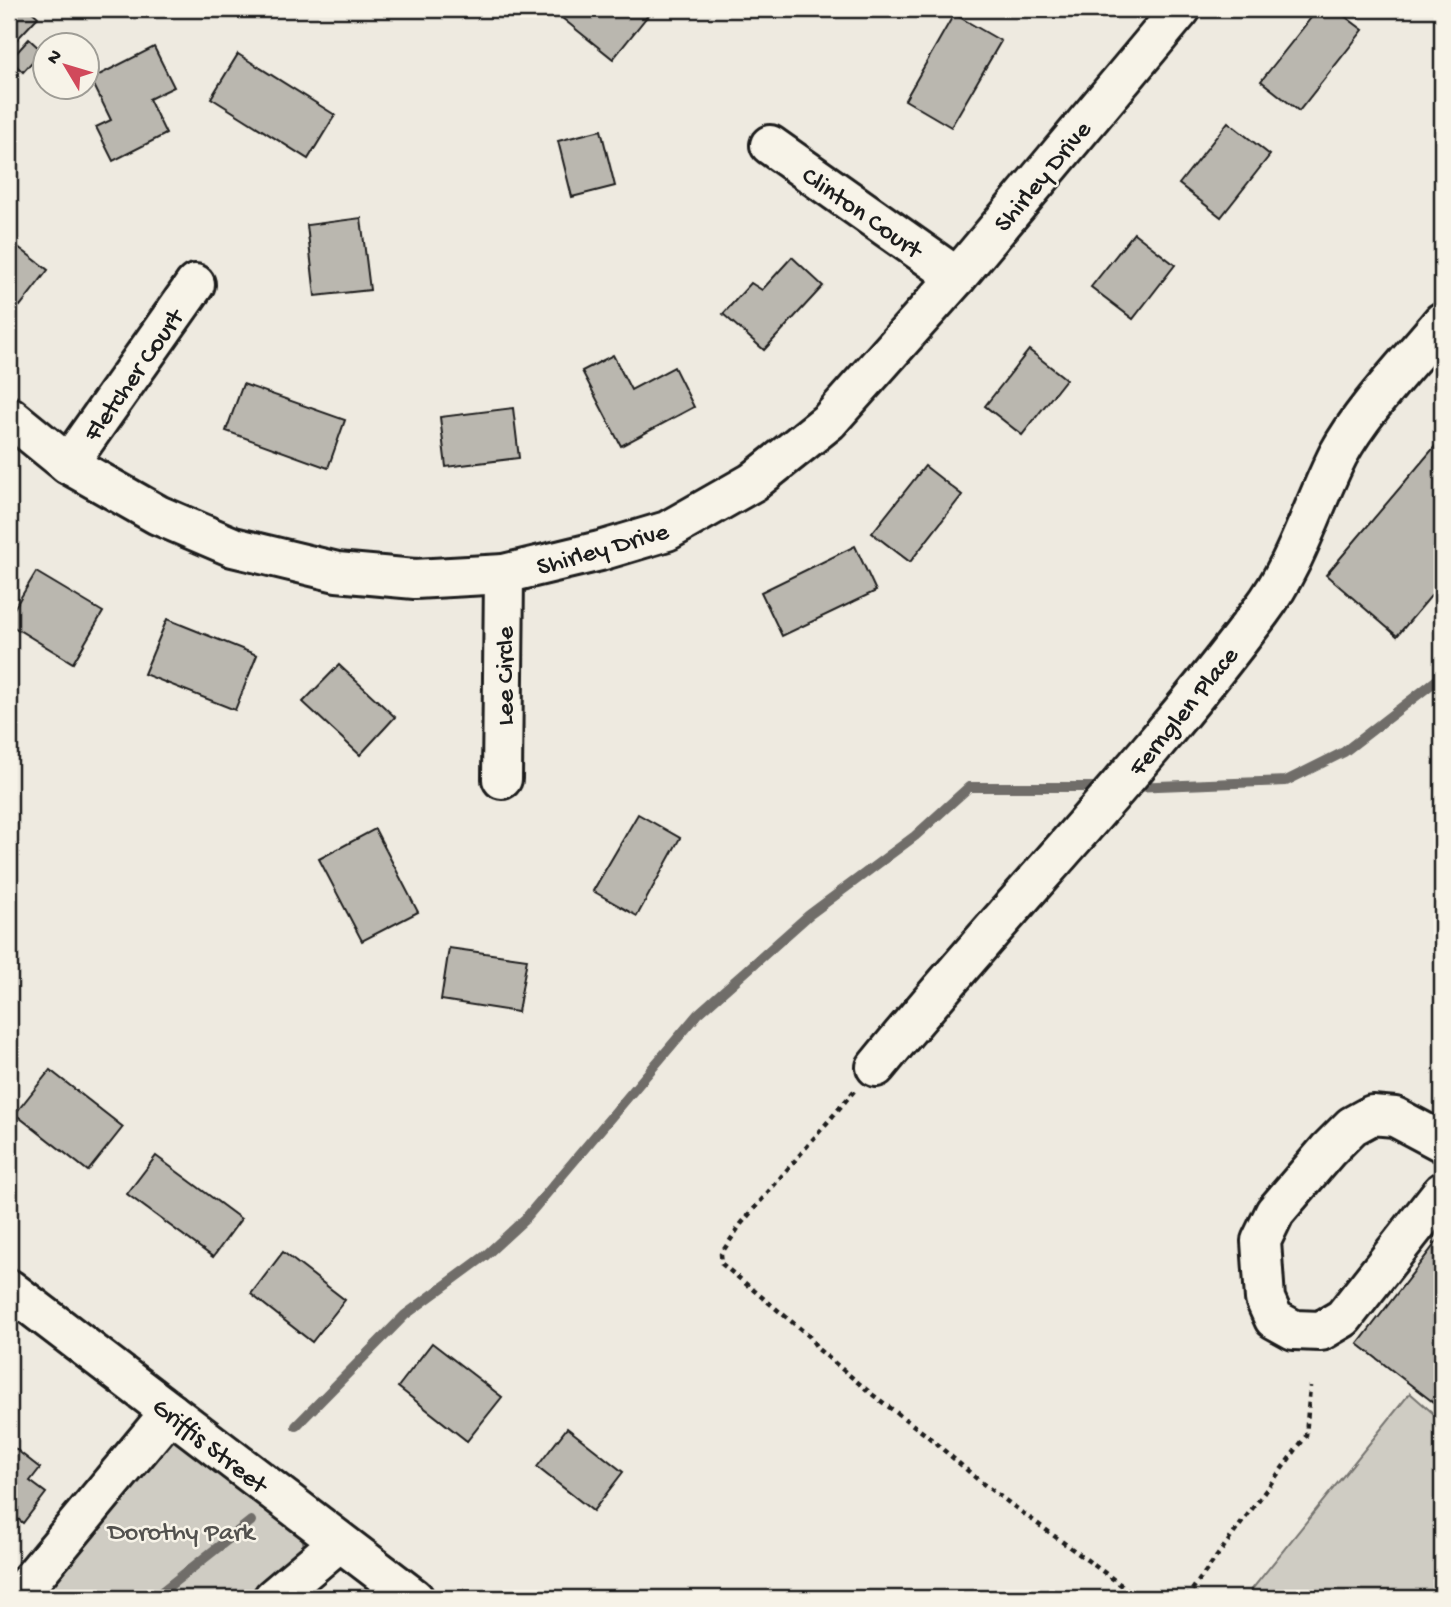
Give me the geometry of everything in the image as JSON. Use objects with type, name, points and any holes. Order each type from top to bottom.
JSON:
[{"type":"street","name":"Shirley Drive","points":[[9,416],[68,464],[158,515],[233,547],[337,572],[415,579],[504,574],[667,531],[753,481],[829,421],[957,277],[1181,9]]},
{"type":"street","name":"Clinton Court","points":[[770,145],[957,277]]},
{"type":"street","name":"Fletcher Court","points":[[68,464],[195,284]]},
{"type":"street","name":"Fernglen Place","points":[[876,1067],[1109,799],[1264,608],[1291,561],[1339,454],[1362,420],[1442,322]]},
{"type":"street","name":"Lee Circle","points":[[502,779],[504,574]]},
{"type":"street","points":[[1442,1142],[1395,1117],[1372,1115],[1352,1126],[1328,1150],[1275,1212],[1261,1241],[1265,1299],[1274,1319],[1294,1330],[1321,1331],[1343,1318],[1442,1192]]},
{"type":"street","name":"Griffis Street","points":[[9,1289],[338,1543],[414,1598]]},
{"type":"street","points":[[16,1598],[170,1412]]},
{"type":"street","points":[[273,1598],[338,1543]]},
{"type":"path","points":[[876,1067],[741,1224],[721,1254],[722,1264],[808,1336],[818,1349],[982,1483],[1139,1598]]},
{"type":"path","points":[[1186,1598],[1307,1436],[1310,1386]]},
{"type":"green space","points":[[1410,1393],[1442,1421],[1442,1598],[1245,1598]]},
{"type":"green space","name":"Dorothy Park","points":[[175,1439],[302,1537],[305,1551],[250,1598],[34,1598],[164,1441]]},
{"type":"building","points":[[9,9],[29,9],[38,17],[9,48]]},
{"type":"building","points":[[562,9],[653,9],[613,59],[557,14]]},
{"type":"building","points":[[1318,9],[1335,9],[1363,30],[1299,111],[1261,81]]},
{"type":"building","points":[[954,14],[1001,41],[951,127],[905,100]]},
{"type":"building","points":[[29,39],[32,42],[32,62],[23,72],[10,60]]},
{"type":"building","points":[[154,47],[174,87],[149,99],[166,134],[113,161],[96,127],[111,120],[102,102],[102,73]]},
{"type":"building","points":[[238,54],[335,115],[308,159],[211,98]]},
{"type":"building","points":[[1228,122],[1270,155],[1221,217],[1179,184]]},
{"type":"building","points":[[601,130],[615,186],[572,197],[558,141]]},
{"type":"building","points":[[361,218],[370,290],[315,296],[307,225]]},
{"type":"building","points":[[1134,233],[1175,265],[1133,319],[1091,287]]},
{"type":"building","points":[[9,240],[48,270],[20,306],[9,298]]},
{"type":"building","points":[[792,257],[823,286],[764,350],[723,314],[751,283],[762,290]]},
{"type":"building","points":[[1029,350],[1066,379],[1022,435],[985,406]]},
{"type":"building","points":[[613,355],[631,390],[674,367],[694,407],[621,446],[582,371]]},
{"type":"building","points":[[243,384],[345,420],[328,468],[226,431]]},
{"type":"building","points":[[513,408],[519,458],[446,467],[440,417]]},
{"type":"building","points":[[1442,438],[1442,583],[1397,636],[1326,575]]},
{"type":"building","points":[[925,466],[962,495],[910,562],[872,533]]},
{"type":"building","points":[[855,546],[876,591],[782,636],[761,592]]},
{"type":"building","points":[[36,572],[103,612],[73,663],[9,624],[9,617]]},
{"type":"building","points":[[167,619],[257,655],[235,710],[144,674]]},
{"type":"building","points":[[339,665],[395,717],[360,755],[303,702]]},
{"type":"building","points":[[638,814],[680,838],[637,916],[593,891]]},
{"type":"building","points":[[375,829],[418,912],[362,941],[319,859]]},
{"type":"building","points":[[449,948],[527,959],[518,1012],[441,1000]]},
{"type":"building","points":[[50,1070],[123,1127],[88,1171],[15,1114]]},
{"type":"building","points":[[156,1156],[241,1219],[213,1257],[127,1194]]},
{"type":"building","points":[[1442,1235],[1442,1409],[1358,1344]]},
{"type":"building","points":[[283,1252],[345,1300],[312,1342],[251,1294]]},
{"type":"building","points":[[432,1343],[502,1397],[467,1441],[398,1387]]},
{"type":"building","points":[[567,1428],[623,1472],[593,1511],[537,1467]]},
{"type":"building","points":[[9,1444],[40,1468],[30,1481],[46,1493],[23,1523],[9,1512]]},
{"type":"waterway","points":[[1132,787],[1286,781],[1344,752],[1442,676]]},
{"type":"waterway","points":[[296,1426],[405,1315],[485,1256],[525,1219],[698,1014],[809,915],[915,836],[969,787],[1103,787]]},
{"type":"waterway","points":[[154,1598],[251,1521]]}]
